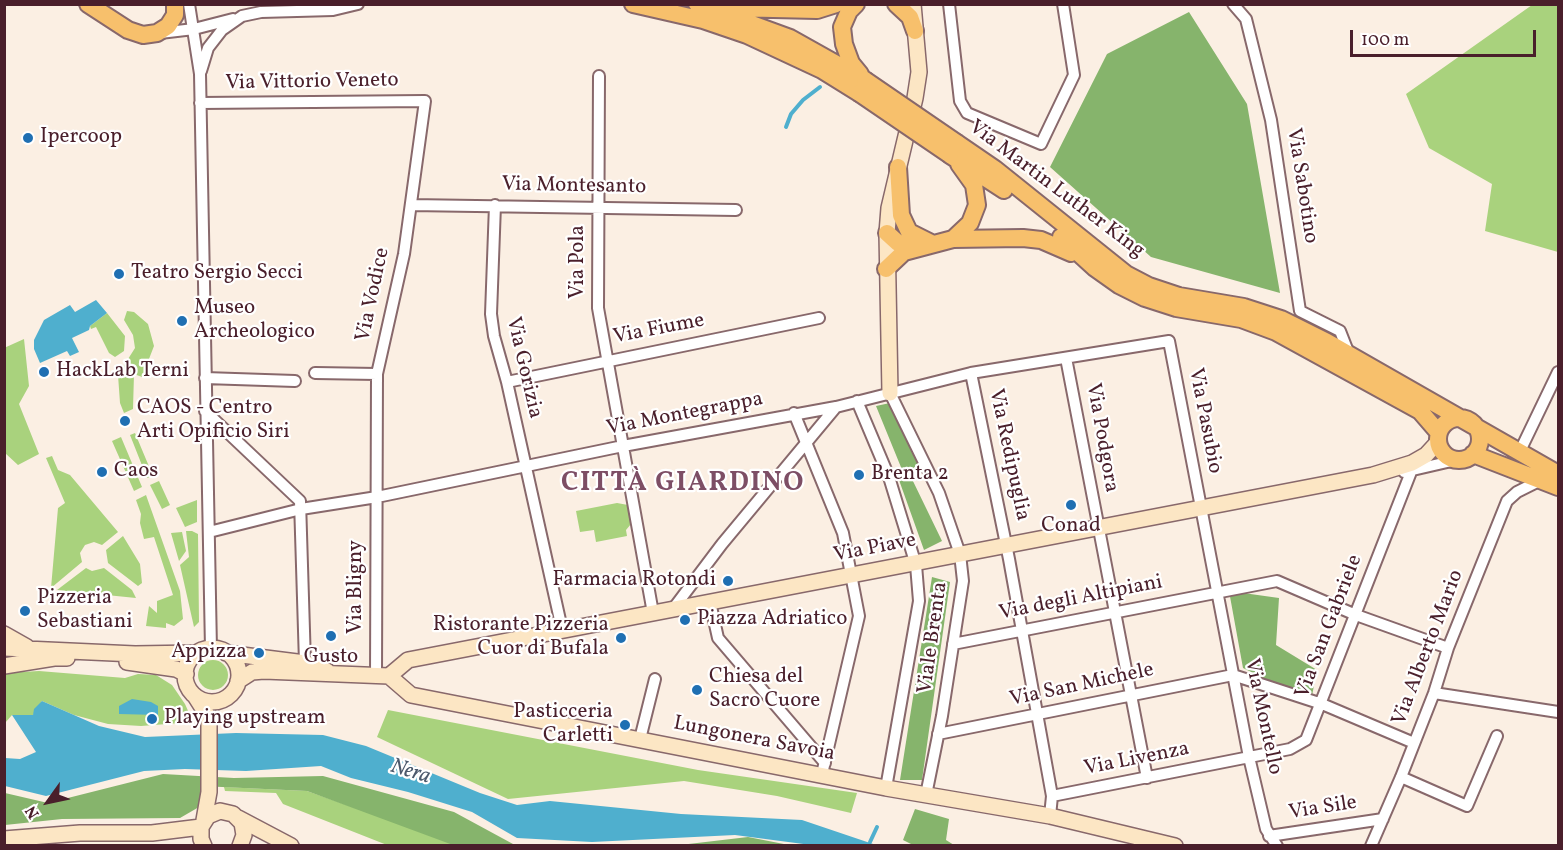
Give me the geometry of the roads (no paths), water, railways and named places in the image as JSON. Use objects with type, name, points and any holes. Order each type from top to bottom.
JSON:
[{"type":"main road","points":[[88,4],[128,30],[143,35],[157,33],[168,26],[175,15],[175,4]]},
{"type":"main road","name":"Via Martin Luther King","points":[[633,4],[703,20],[747,35],[862,86]]},
{"type":"main road","points":[[701,6],[775,11],[817,10],[836,4]]},
{"type":"main road","points":[[856,4],[849,11],[842,27],[844,44],[862,86]]},
{"type":"main road","points":[[896,4],[910,17],[915,31]]},
{"type":"main road","name":"Via Martin Luther King","points":[[701,6],[790,38],[862,86],[953,149],[1021,203],[1095,268],[1119,285],[1145,298],[1176,308],[1240,319],[1276,332],[1420,411],[1439,437]]},
{"type":"main road","points":[[953,149],[974,185],[977,205],[970,223],[953,239]]},
{"type":"main road","name":"Via Martin Luther King","points":[[953,149],[995,169],[1126,274],[1149,286],[1179,296],[1244,307],[1281,319],[1470,421],[1558,474]]},
{"type":"main road","points":[[898,167],[901,215],[909,232],[923,245]]},
{"type":"main road","points":[[886,232],[900,230],[909,232]]},
{"type":"main road","points":[[886,232],[898,243],[923,245]]},
{"type":"main road","points":[[886,269],[895,258],[923,245],[953,239],[1041,240],[1056,245],[1095,268]]},
{"type":"main road","points":[[1456,460],[1444,454],[1439,437],[1452,420],[1470,421],[1480,437],[1473,454],[1558,487]]},
{"type":"main road","name":"Via Piave","points":[[1456,460],[1473,454]]},
{"type":"street","points":[[189,4],[200,74],[204,378],[209,532],[204,651],[187,666],[186,674],[187,682],[209,722],[209,790],[201,839],[204,846]]},
{"type":"street","points":[[157,33],[194,29],[261,12],[333,10],[358,4]]},
{"type":"street","points":[[890,393],[886,232],[889,208],[919,72],[914,4]]},
{"type":"street","points":[[949,4],[960,101],[967,113],[1041,144],[1074,75],[1063,4]]},
{"type":"street","name":"Via Sabotino","points":[[1233,4],[1246,18],[1270,120],[1300,311],[1340,331],[1349,354]]},
{"type":"street","points":[[200,74],[208,48],[222,30],[242,16]]},
{"type":"street","name":"Via Pola","points":[[600,76],[598,308],[653,613]]},
{"type":"street","name":"Via Vittorio Veneto","points":[[200,104],[425,101]]},
{"type":"street","name":"Via Vodice","points":[[376,497],[377,374],[404,254],[425,101]]},
{"type":"street","name":"Via Montesanto","points":[[411,205],[736,210]]},
{"type":"street","name":"Via Gorizia","points":[[495,205],[491,314],[562,629]]},
{"type":"street","name":"Via Fiume","points":[[507,382],[608,359],[819,318]]},
{"type":"street","name":"Via Montegrappa","points":[[209,532],[301,509],[376,497],[623,446],[836,406],[971,373],[1169,341]]},
{"type":"street","name":"Via Pasubio","points":[[1169,341],[1217,594]]},
{"type":"street","name":"Via Podgora","points":[[1066,358],[1147,778]]},
{"type":"street","points":[[1520,451],[1558,372]]},
{"type":"street","points":[[315,373],[377,374]]},
{"type":"street","name":"Via Redipuglia","points":[[971,373],[1023,630],[1052,796]]},
{"type":"street","points":[[204,378],[296,381]]},
{"type":"street","name":"Viale Brenta","points":[[890,393],[939,493],[960,554],[963,581],[954,644],[926,795]]},
{"type":"street","name":"Viale Brenta","points":[[857,401],[889,477],[916,565],[919,601],[886,788]]},
{"type":"street","points":[[673,609],[705,566],[836,406]]},
{"type":"street","points":[[205,411],[300,501],[305,663]]},
{"type":"street","points":[[794,413],[843,533],[859,616],[823,769]]},
{"type":"street","name":"Via Piave","points":[[1373,475],[1412,463],[1426,455],[1439,437]]},
{"type":"street","name":"Via Piave","points":[[383,677],[408,660],[562,629],[916,565],[1006,543],[1373,475],[1411,472],[1456,460]]},
{"type":"street","name":"Via San Gabriele","points":[[1249,757],[1300,745],[1306,740],[1411,472]]},
{"type":"street","name":"Via Alberto Mario","points":[[1371,846],[1401,777],[1434,693],[1448,648],[1507,501],[1516,492],[1541,480]]},
{"type":"street","name":"Via Bligny","points":[[376,497],[383,677]]},
{"type":"street","name":"Via degli Altipiani","points":[[954,644],[1277,581],[1356,615],[1448,648]]},
{"type":"street","name":"Via Montello","points":[[1217,594],[1249,757],[1269,836],[1277,846]]},
{"type":"street","points":[[710,602],[718,638],[823,769]]},
{"type":"street","points":[[4,634],[30,648]]},
{"type":"street","points":[[4,648],[135,654],[204,651],[305,663],[329,673]]},
{"type":"street","points":[[209,722],[224,700],[236,689],[238,681],[237,665],[226,653]]},
{"type":"street","points":[[4,666],[54,658],[134,663],[176,669],[186,674]]},
{"type":"street","points":[[238,681],[252,672],[305,675],[329,673],[383,677]]},
{"type":"street","points":[[1233,675],[1322,704],[1414,743]]},
{"type":"street","name":"Via San Michele","points":[[938,734],[1038,716],[1233,675]]},
{"type":"street","name":"Lungonera Savoia","points":[[383,677],[411,695],[640,740],[823,769],[886,788],[1050,816],[1175,846]]},
{"type":"street","points":[[640,740],[654,679]]},
{"type":"street","points":[[1434,693],[1558,712]]},
{"type":"street","points":[[194,695],[208,702],[224,700]]},
{"type":"street","points":[[1401,777],[1467,806],[1497,736]]},
{"type":"street","name":"Via Livenza","points":[[1052,796],[1249,757]]},
{"type":"street","points":[[209,790],[244,829],[240,846]]},
{"type":"street","points":[[1050,816],[1052,796]]},
{"type":"street","points":[[4,839],[80,833],[152,833],[202,823],[214,812],[232,815],[291,846]]},
{"type":"street","name":"Via Sile","points":[[1269,836],[1383,819]]},
{"type":"water","points":[[96,300],[107,313],[90,326],[89,330],[72,338],[79,352],[70,356],[67,351],[40,363],[34,349],[34,340],[44,320],[70,305],[75,312]]},
{"type":"water","points":[[132,699],[151,702],[158,706],[158,715],[119,714],[119,706]]},
{"type":"water","name":"Nera","points":[[42,701],[99,726],[145,737],[236,733],[323,735],[366,746],[480,793],[517,805],[550,801],[681,814],[802,820],[876,845],[811,845],[735,835],[592,842],[517,838],[472,812],[408,792],[351,778],[321,766],[246,771],[185,769],[144,771],[46,796],[5,786],[5,758],[20,759],[36,752],[12,715],[33,715],[34,709]]},
{"type":"waterway","points":[[786,127],[791,114],[803,100],[820,87]]},
{"type":"waterway","points":[[870,842],[877,827]]},
{"type":"place","name":"Ipercoop","points":[[28,138]]},
{"type":"place","name":"Teatro Sergio Secci","points":[[119,274]]},
{"type":"place","name":"Museo Archeologico","points":[[182,321]]},
{"type":"place","name":"HackLab Terni","points":[[44,372]]},
{"type":"place","name":"CAOS - Centro Arti Opificio Siri","points":[[125,421]]},
{"type":"place","name":"Caos","points":[[102,472]]},
{"type":"place","name":"Brenta 2","points":[[859,475]]},
{"type":"place","name":"Conad","points":[[1071,505]]},
{"type":"place","name":"Farmacia Rotondi","points":[[728,581]]},
{"type":"place","name":"Pizzeria Sebastiani","points":[[25,611]]},
{"type":"place","name":"Piazza Adriatico","points":[[685,620]]},
{"type":"place","name":"Gusto","points":[[331,636]]},
{"type":"place","name":"Ristorante Pizzeria Cuor di Bufala","points":[[621,638]]},
{"type":"place","name":"Appizza","points":[[259,653]]},
{"type":"place","name":"Chiesa del Sacro Cuore","points":[[697,690]]},
{"type":"place","name":"Playing upstream","points":[[152,719]]},
{"type":"place","name":"Pasticceria Carletti","points":[[625,725]]},
{"type":"district","name":"CITTÀ GIARDINO","points":[[683,485]]}]
